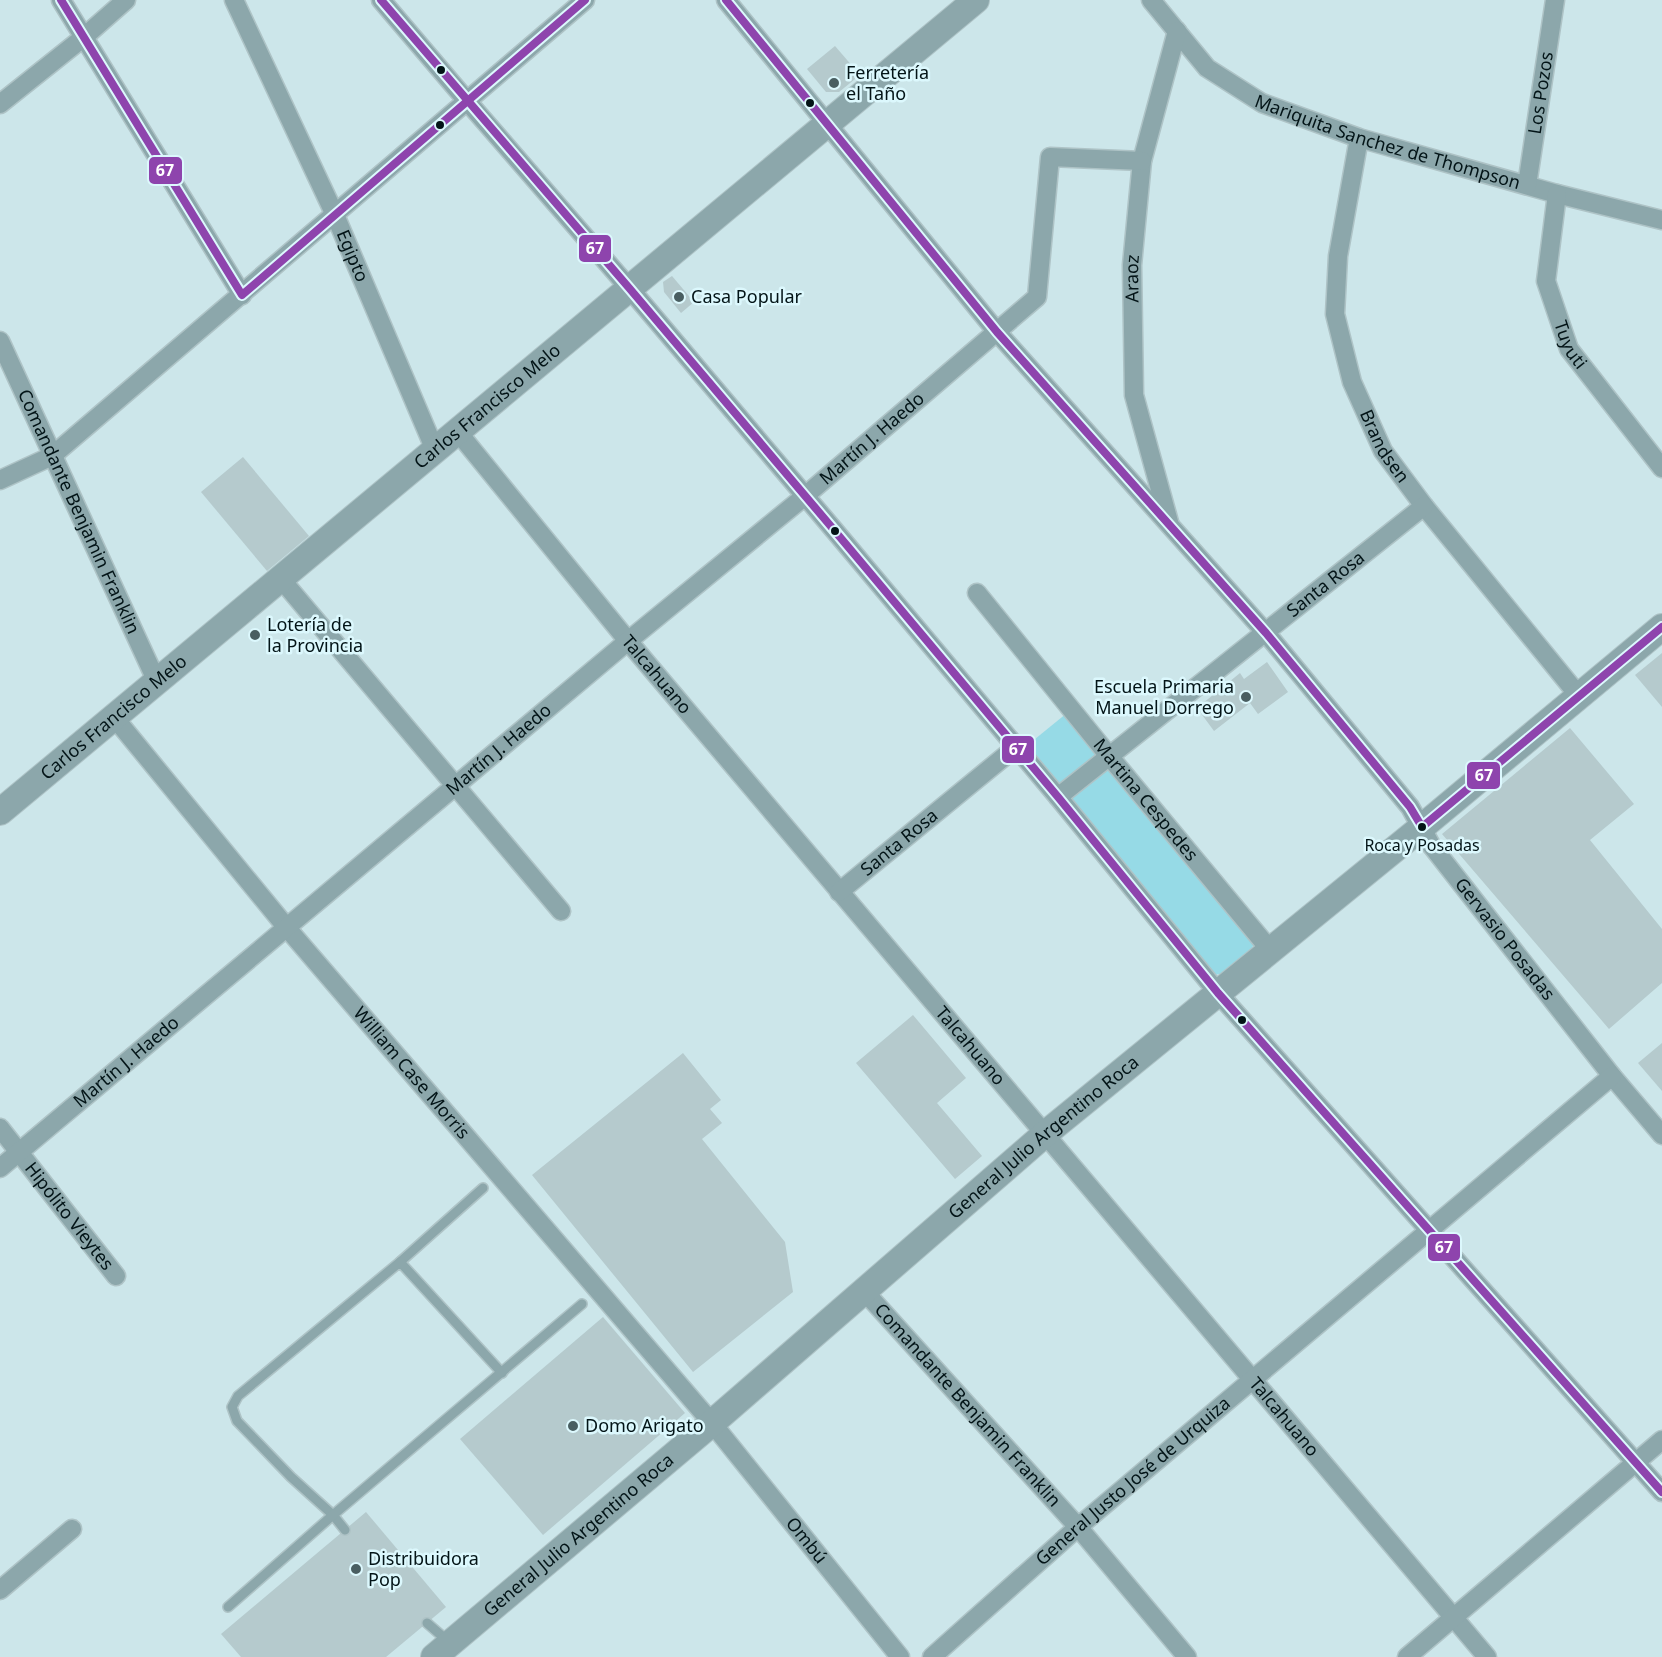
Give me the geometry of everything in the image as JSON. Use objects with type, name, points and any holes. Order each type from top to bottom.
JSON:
[{"type":"street","points":[[61,0],[242,295]]},
{"type":"street","points":[[0,104],[126,0]]},
{"type":"street","name":"Egipto","points":[[234,0],[335,215],[435,450]]},
{"type":"street","points":[[381,0],[805,496],[1058,797],[1218,993],[1662,1492]]},
{"type":"street","points":[[0,480],[52,456],[585,0]]},
{"type":"street","name":"Gervasio Posadas","points":[[726,0],[997,332],[1266,633],[1410,807],[1431,845],[1612,1076],[1662,1135]]},
{"type":"street","name":"Carlos Francisco Melo","points":[[0,813],[976,0]]},
{"type":"street","name":"Mariquita Sanchez de Thompson","points":[[1151,0],[1207,68],[1262,103],[1359,138],[1557,194],[1662,220]]},
{"type":"street","name":"Los Pozos","points":[[1527,185],[1555,0]]},
{"type":"street","name":"Araoz","points":[[1170,527],[1134,395],[1132,265],[1142,161],[1177,31]]},
{"type":"street","name":"Brandsen","points":[[1359,138],[1338,256],[1335,314],[1352,382],[1383,451],[1424,506],[1579,696]]},
{"type":"street","points":[[997,332],[1037,297],[1050,157],[1142,161]]},
{"type":"street","name":"Tuyuti","points":[[1557,194],[1546,281],[1569,349],[1662,468]]},
{"type":"street","name":"Martín J. Haedo","points":[[0,1168],[628,641],[805,496],[997,332]]},
{"type":"street","name":"Comandante Benjamin Franklin","points":[[0,341],[157,682]]},
{"type":"street","name":"Talcahuano","points":[[457,431],[628,641],[1487,1657]]},
{"type":"street","name":"Santa Rosa","points":[[1058,797],[1424,506]]},
{"type":"street","points":[[280,579],[561,911]]},
{"type":"street","name":"Martina Cespedes","points":[[977,593],[1271,951]]},
{"type":"street","name":"General Julio Argentino Roca","points":[[442,1650],[712,1423],[1045,1134],[1422,827],[1662,627]]},
{"type":"street","name":"William Case Morris","points":[[114,717],[287,928],[712,1423]]},
{"type":"street","name":"Santa Rosa","points":[[840,892],[1016,747]]},
{"type":"street","name":"General Justo José de Urquiza","points":[[932,1657],[1078,1527],[1612,1076]]},
{"type":"street","name":"Hipólito Vieytes","points":[[0,1128],[116,1276]]},
{"type":"street","name":"Comandante Benjamin Franklin","points":[[864,1291],[1078,1527],[1187,1657]]},
{"type":"street","name":"Ombú","points":[[712,1423],[900,1657]]},
{"type":"street","points":[[1407,1657],[1662,1440]]},
{"type":"street","points":[[0,1590],[72,1529]]},
{"type":"lane","points":[[345,1530],[333,1515],[291,1477],[237,1421],[232,1407],[238,1396],[400,1262],[483,1188]]},
{"type":"lane","points":[[400,1262],[502,1373]]},
{"type":"lane","points":[[228,1607],[582,1304]]},
{"type":"lane","points":[[427,1623],[442,1650]]},
{"type":"shaded area","points":[[1067,713],[1099,757],[1063,787],[1056,785],[1024,748]]},
{"type":"shaded area","points":[[1105,766],[1113,769],[1256,940],[1252,948],[1220,974],[1214,975],[1070,801],[1070,795]]},
{"type":"building","points":[[835,46],[860,75],[839,92],[826,92],[807,69]]},
{"type":"building","name":"Casa Popular","points":[[672,276],[694,302],[681,313],[664,292],[663,282]]},
{"type":"building","points":[[243,457],[309,536],[267,571],[201,492]]},
{"type":"building","points":[[1662,653],[1662,707],[1635,675]]},
{"type":"building","name":"Escuela Primaria Manuel Dorrego","points":[[1267,662],[1288,692],[1258,714],[1250,703],[1214,731],[1197,708],[1240,673],[1244,679]]},
{"type":"building","points":[[1570,728],[1634,804],[1590,840],[1662,929],[1662,983],[1609,1029],[1442,834]]},
{"type":"building","points":[[913,1015],[966,1078],[937,1103],[982,1156],[955,1179],[856,1063]]},
{"type":"building","points":[[1662,1043],[1662,1091],[1638,1063]]},
{"type":"building","points":[[683,1053],[721,1100],[710,1109],[722,1123],[702,1139],[785,1242],[793,1292],[693,1372],[532,1175]]},
{"type":"building","name":"Domo Arigato","points":[[603,1317],[685,1413],[543,1535],[460,1439]]},
{"type":"building","name":"Distribuidora Pop","points":[[366,1512],[446,1607],[386,1657],[241,1657],[221,1634]]},
{"type":"transit line","name":"67","points":[[61,0],[242,295],[585,0]]},
{"type":"transit line","name":"67","points":[[381,0],[834,530],[1058,797],[1218,993],[1662,1492]]},
{"type":"transit line","name":"67","points":[[726,0],[997,332],[1266,633],[1410,807],[1422,827],[1662,627]]},
{"type":"place","name":"Ferretería el Taño","points":[[834,83]]},
{"type":"place","name":"Casa Popular","points":[[679,297]]},
{"type":"place","name":"Lotería de la Provincia","points":[[255,635]]},
{"type":"place","name":"Escuela Primaria Manuel Dorrego","points":[[1246,697]]},
{"type":"place","name":"Roca y Posadas","points":[[1422,827]]},
{"type":"place","name":"Domo Arigato","points":[[573,1426]]},
{"type":"place","name":"Distribuidora Pop","points":[[356,1569]]}]
